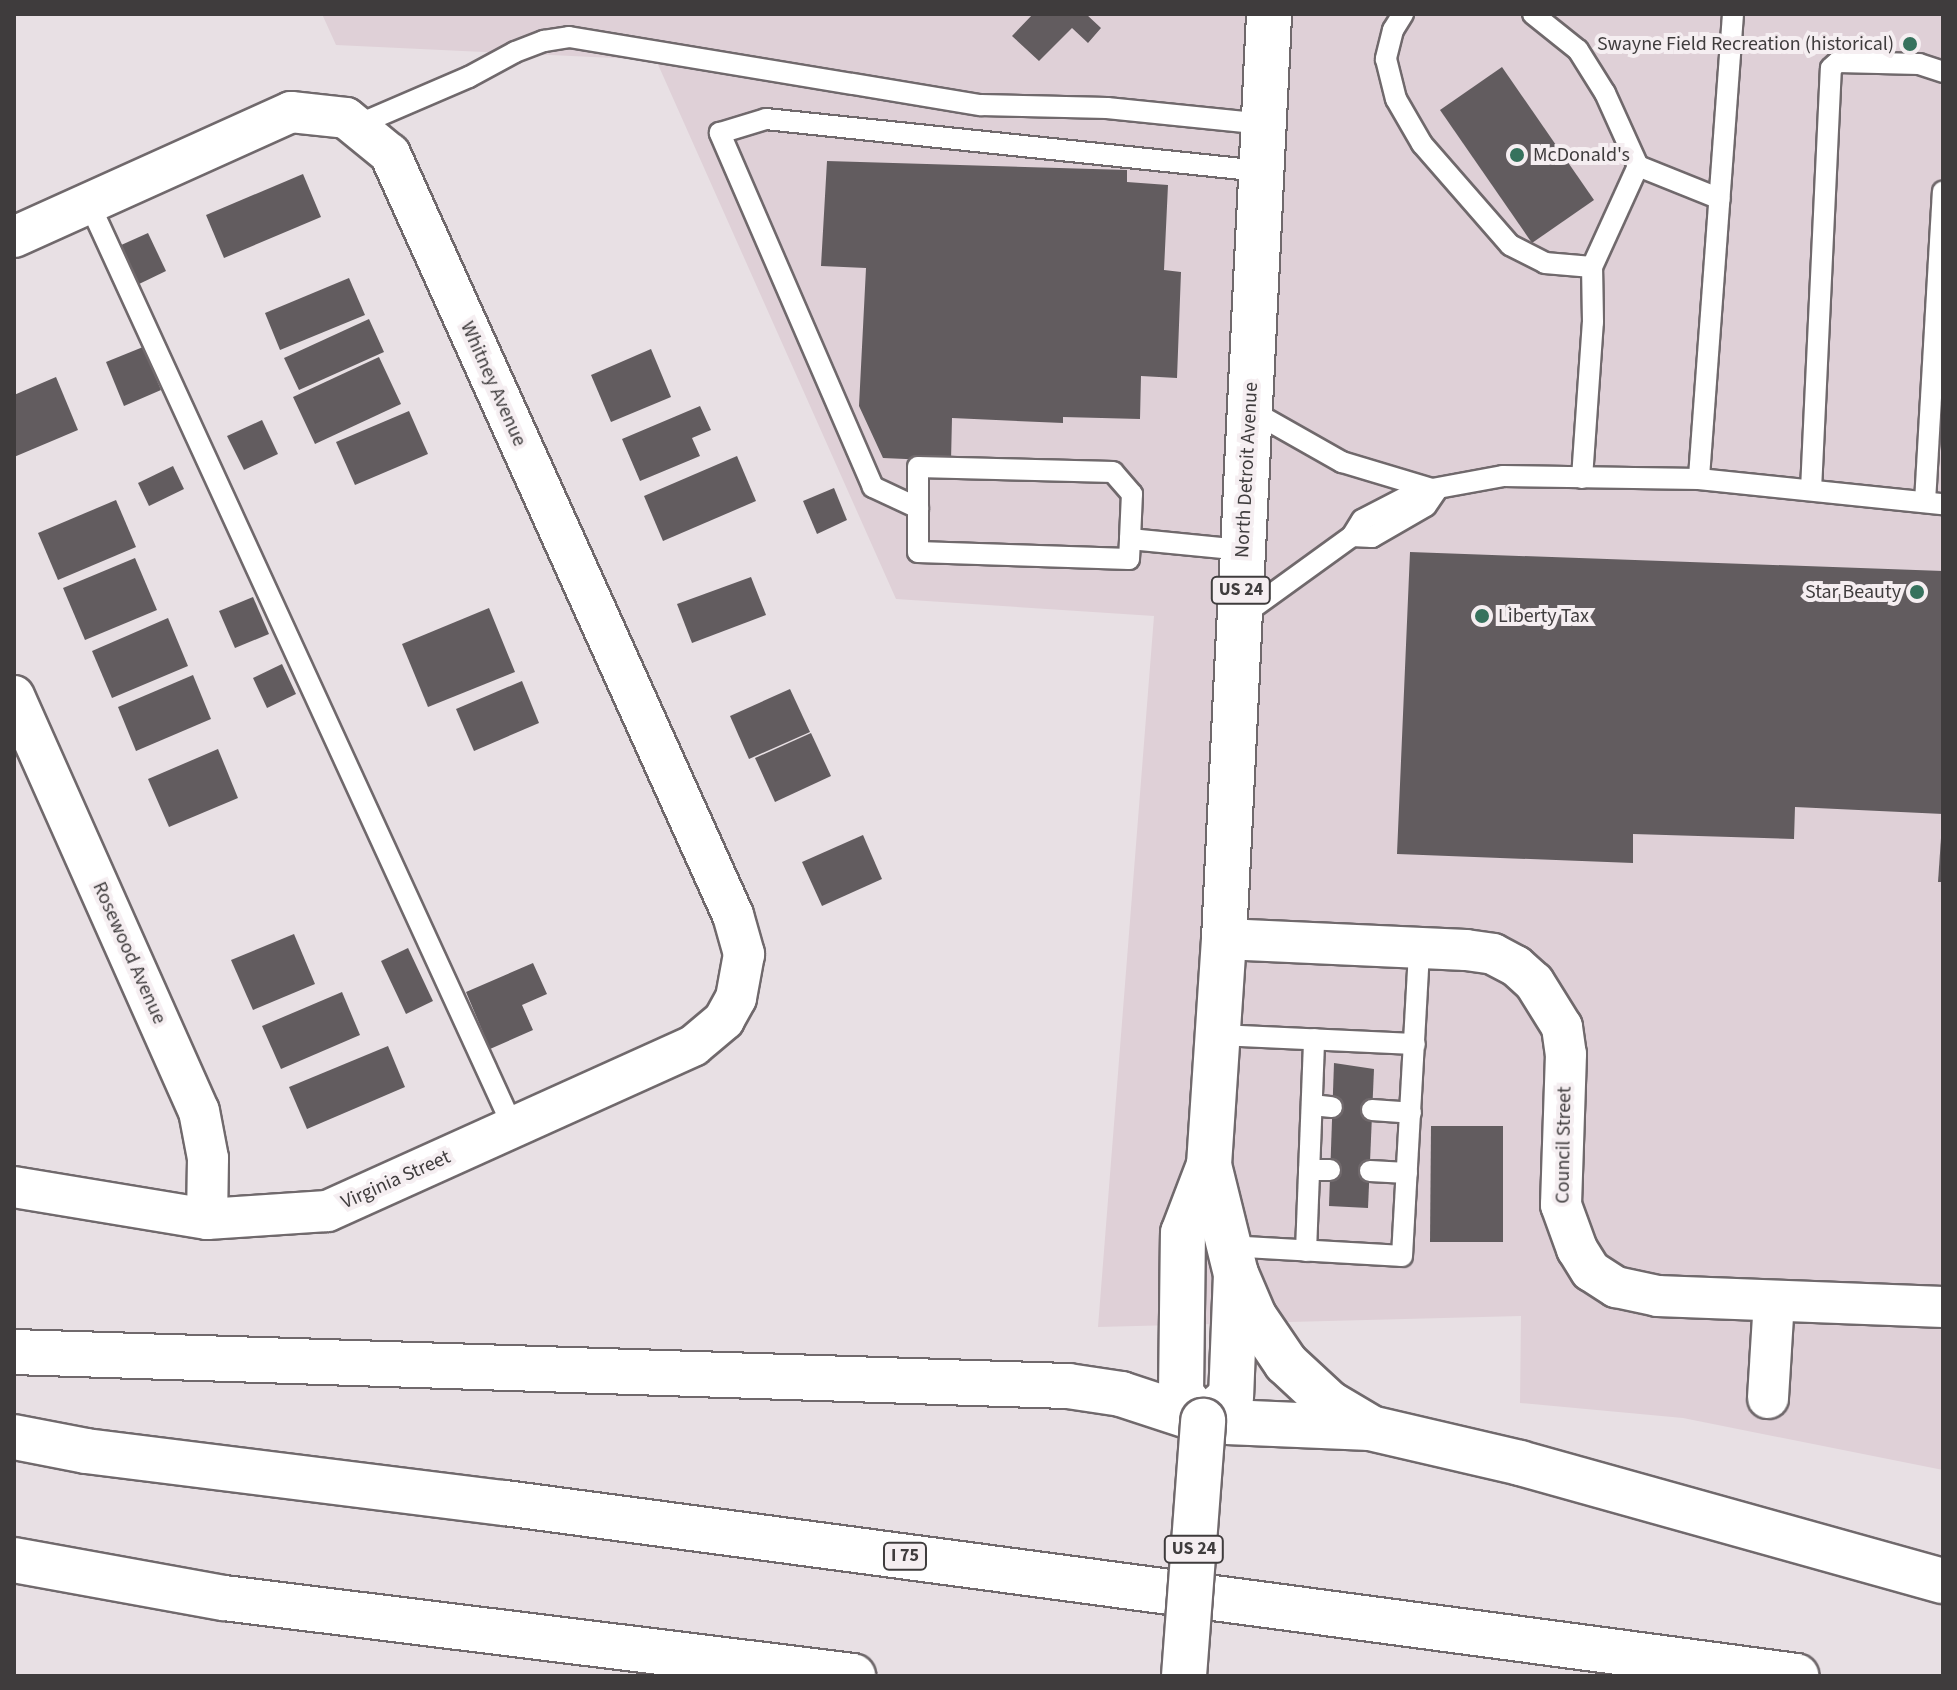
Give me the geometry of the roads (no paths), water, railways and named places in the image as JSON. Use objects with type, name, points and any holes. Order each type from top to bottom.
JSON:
[{"type":"main road","name":"North Detroit Avenue","points":[[1209,1165],[1233,1260],[1231,1396],[1203,1421],[1181,1394],[1183,1233],[1209,1165],[1224,939],[1269,14]]},
{"type":"main road","points":[[1233,1260],[1254,1316],[1286,1363],[1329,1403],[1370,1428]]},
{"type":"main road","points":[[14,1352],[1068,1386],[1121,1394],[1203,1421],[1370,1428],[1520,1463],[1943,1581]]},
{"type":"main road","name":"US 24","points":[[1184,1676],[1203,1421]]},
{"type":"main road","name":"I 75","points":[[14,1437],[86,1451],[505,1503],[1796,1676]]},
{"type":"main road","points":[[14,1560],[224,1598],[853,1676]]},
{"type":"street","name":"Whitney Avenue","points":[[14,237],[291,112],[346,118],[390,154],[733,915],[744,954],[736,998]]},
{"type":"street","name":"Rosewood Avenue","points":[[14,696],[199,1111],[208,1158],[207,1219]]},
{"type":"street","name":"Council Street","points":[[1224,939],[1493,954],[1525,974],[1551,1006],[1562,1027],[1566,1054],[1561,1205],[1577,1249],[1591,1271],[1616,1287],[1658,1296],[1943,1307]]},
{"type":"street","name":"Virginia Street","points":[[14,1187],[207,1219],[327,1211],[693,1046],[724,1020],[736,998]]},
{"type":"street","points":[[1768,1398],[1774,1301]]},
{"type":"lane","points":[[1403,14],[1393,30],[1386,59],[1396,99],[1422,144],[1510,245],[1545,263],[1592,267]]},
{"type":"lane","points":[[1533,14],[1578,50],[1605,93],[1638,166],[1720,199]]},
{"type":"lane","points":[[1699,479],[1733,14]]},
{"type":"lane","points":[[355,126],[469,77],[515,52],[544,41],[569,37],[981,105],[1107,108],[1264,124]]},
{"type":"lane","points":[[1811,490],[1831,68],[1838,62],[1919,64],[1943,72]]},
{"type":"lane","points":[[918,508],[873,487],[720,133],[766,119],[1262,171]]},
{"type":"lane","points":[[1582,478],[1593,322],[1592,267],[1638,166]]},
{"type":"lane","points":[[1250,410],[1342,462],[1436,491],[1503,476],[1699,479],[1934,503],[1943,192]]},
{"type":"lane","points":[[89,203],[513,1127]]},
{"type":"lane","points":[[918,467],[1113,472],[1132,494],[1130,539],[1129,559],[918,552],[918,467]]},
{"type":"lane","points":[[1240,617],[1352,536],[1372,537],[1426,506],[1436,491]]},
{"type":"lane","points":[[1130,539],[1243,550]]},
{"type":"lane","points":[[1233,1260],[1306,1251],[1402,1256],[1419,948]]},
{"type":"lane","points":[[1218,1035],[1415,1044]]},
{"type":"lane","points":[[1306,1251],[1320,1170],[1322,1106],[1314,1039]]},
{"type":"lane","points":[[1372,1110],[1411,1113]]},
{"type":"lane","points":[[1370,1171],[1407,1173]]},
{"type":"place","name":"Swayne Field Recreation (historical)","points":[[1910,44]]},
{"type":"place","name":"McDonald's","points":[[1517,155]]},
{"type":"place","name":"Star Beauty","points":[[1917,592]]},
{"type":"place","name":"Liberty Tax","points":[[1482,616]]}]
